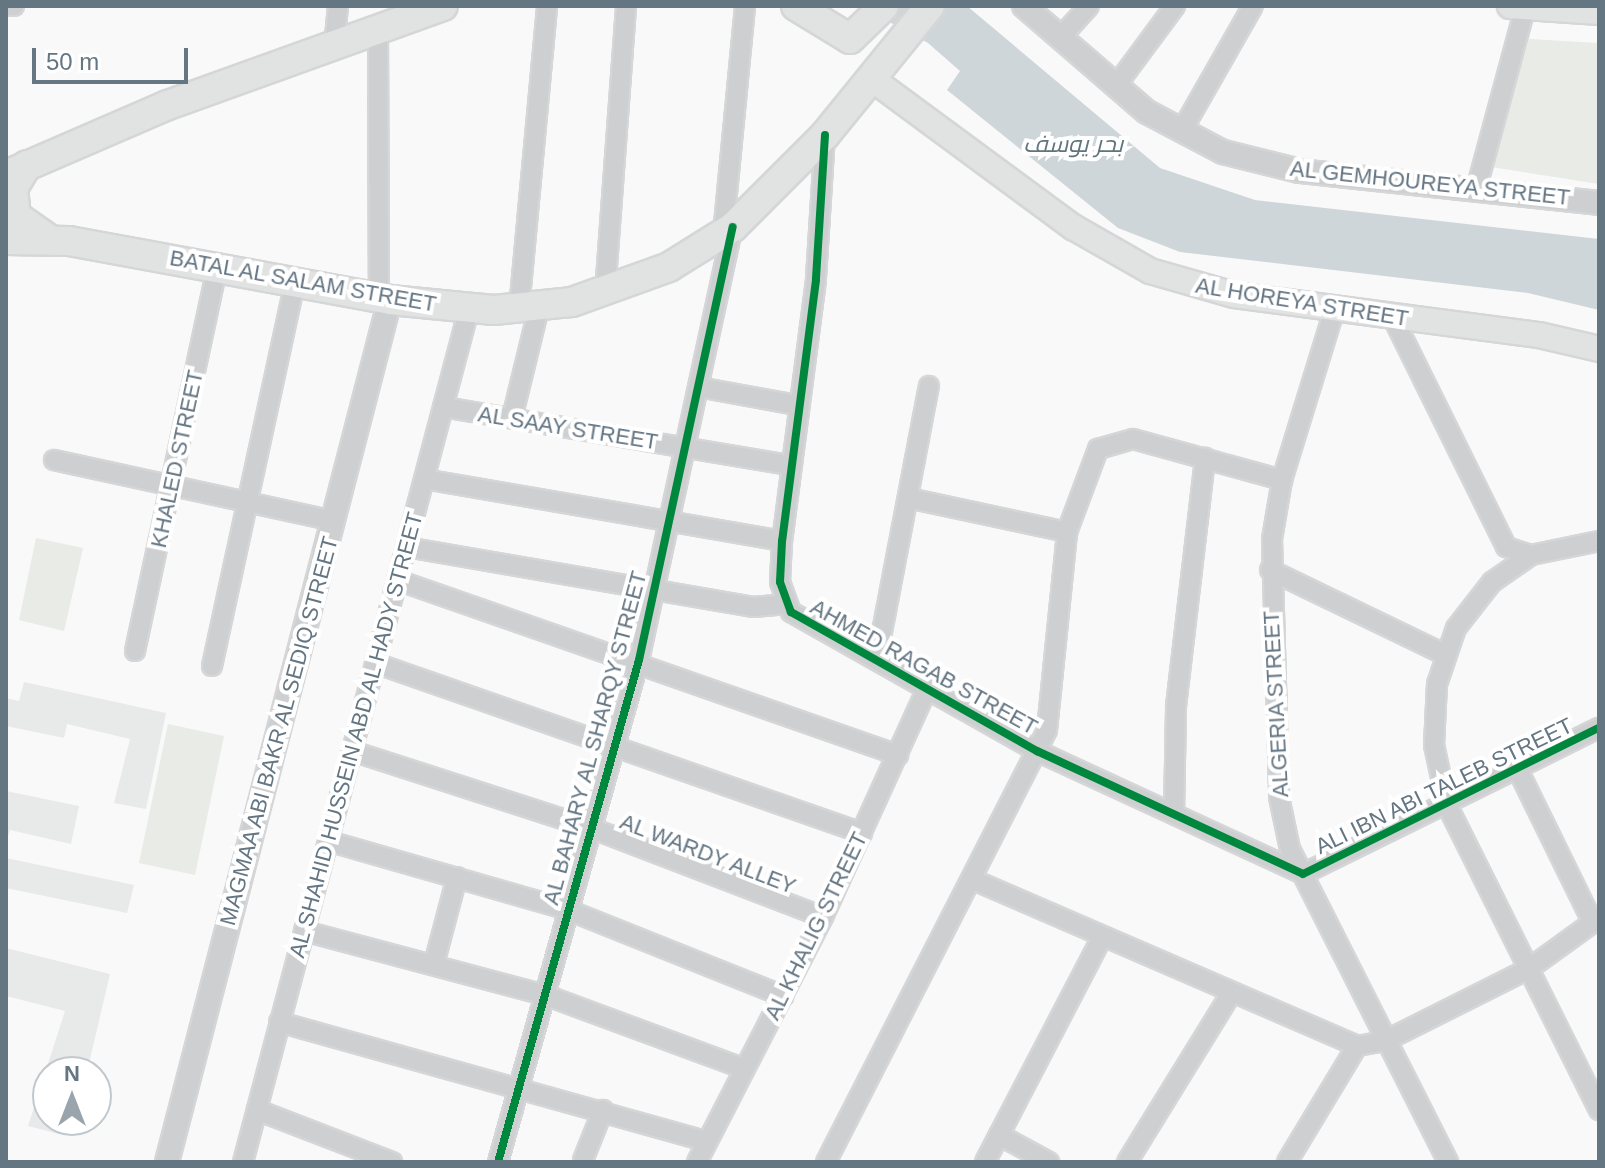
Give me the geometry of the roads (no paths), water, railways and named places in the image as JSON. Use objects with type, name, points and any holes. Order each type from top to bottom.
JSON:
[{"type":"main road","points":[[49,239],[16,216],[13,166],[168,105],[443,6]]},
{"type":"main road","points":[[796,6],[839,36],[861,36],[884,6]]},
{"type":"main road","name":"BATAL AL SALAM STREET","points":[[6,240],[49,239],[217,267],[385,300],[469,309],[529,308],[605,293],[728,231],[825,135],[930,6]]},
{"type":"main road","points":[[1518,7],[1599,12]]},
{"type":"main road","name":"AL HOREYA STREET","points":[[872,79],[1110,251],[1191,285],[1394,320],[1539,335],[1599,349]]},
{"type":"street","points":[[6,6],[14,6]]},
{"type":"street","points":[[334,47],[338,6]]},
{"type":"street","points":[[512,418],[529,308],[547,6]]},
{"type":"street","points":[[605,293],[626,6]]},
{"type":"street","name":"AL BAHARY AL SHARQY STREET","points":[[498,1162],[639,660],[698,387],[728,231],[745,6]]},
{"type":"street","name":"AL GEMHOUREYA STREET","points":[[1024,6],[1115,87],[1181,132],[1223,152],[1300,171],[1599,203]]},
{"type":"street","points":[[1060,38],[1089,6]]},
{"type":"street","points":[[1115,87],[1175,6]]},
{"type":"street","points":[[1181,132],[1253,6]]},
{"type":"street","points":[[1476,190],[1518,7]]},
{"type":"street","points":[[378,31],[385,300]]},
{"type":"street","name":"AHMED RAGAB STREET","points":[[825,135],[816,280],[788,465],[782,541],[785,604],[1037,751],[1303,874]]},
{"type":"street","name":"KHALED STREET","points":[[135,651],[217,267]]},
{"type":"street","points":[[212,666],[250,502],[295,282]]},
{"type":"street","name":"MAGMAA ABI BAKR AL SEDIQ STREET","points":[[167,1162],[334,521],[385,300]]},
{"type":"street","name":"AL SHAHID HUSSEIN ABD AL HADY STREET","points":[[243,1162],[469,309]]},
{"type":"street","name":"ALGERIA STREET","points":[[1334,311],[1282,480],[1270,570],[1279,797],[1303,874],[1448,1162]]},
{"type":"street","points":[[1394,320],[1506,547],[1531,555]]},
{"type":"street","points":[[877,658],[929,386]]},
{"type":"street","points":[[698,387],[797,405]]},
{"type":"street","name":"AL SAAY STREET","points":[[443,407],[788,465]]},
{"type":"street","points":[[826,1162],[976,881],[1050,718],[1067,532],[1105,442],[1133,439],[1282,480]]},
{"type":"street","points":[[1174,814],[1176,706],[1205,458]]},
{"type":"street","points":[[54,460],[334,521]]},
{"type":"street","points":[[424,479],[782,541]]},
{"type":"street","points":[[908,498],[1067,532]]},
{"type":"street","points":[[1599,541],[1531,555],[1472,604],[1444,654],[1434,730],[1447,805],[1599,1110]]},
{"type":"street","points":[[406,547],[753,607],[785,604]]},
{"type":"street","points":[[1270,570],[1444,654]]},
{"type":"street","points":[[397,580],[639,660],[898,755]]},
{"type":"street","points":[[375,663],[615,743],[862,833]]},
{"type":"street","name":"AL KHALIG STREET","points":[[697,1162],[823,917],[928,687]]},
{"type":"street","name":"ALI IBN ABI TALEB STREET","points":[[1303,874],[1518,770],[1597,737]]},
{"type":"street","name":"AL WARDY ALLEY","points":[[352,751],[591,828],[823,917]]},
{"type":"street","points":[[976,881],[1230,995],[1357,1046],[1385,1041],[1530,968],[1596,921],[1518,770]]},
{"type":"street","points":[[328,841],[568,910],[783,996]]},
{"type":"street","points":[[434,964],[457,877]]},
{"type":"street","points":[[304,931],[545,995],[745,1069]]},
{"type":"street","points":[[985,1162],[1101,939]]},
{"type":"street","points":[[1127,1162],[1230,995]]},
{"type":"street","points":[[279,1022],[519,1085],[706,1141]]},
{"type":"street","points":[[1289,1161],[1357,1046]]},
{"type":"street","points":[[257,1110],[392,1162]]},
{"type":"street","points":[[583,1160],[603,1110]]},
{"type":"street","points":[[999,1135],[1049,1162]]},
{"type":"water","name":"بحر يوسف","points":[[860,6],[967,6],[1160,168],[1255,200],[1599,239],[1599,310],[1528,293],[1180,252],[1118,228],[947,90],[960,71],[928,43]]}]
